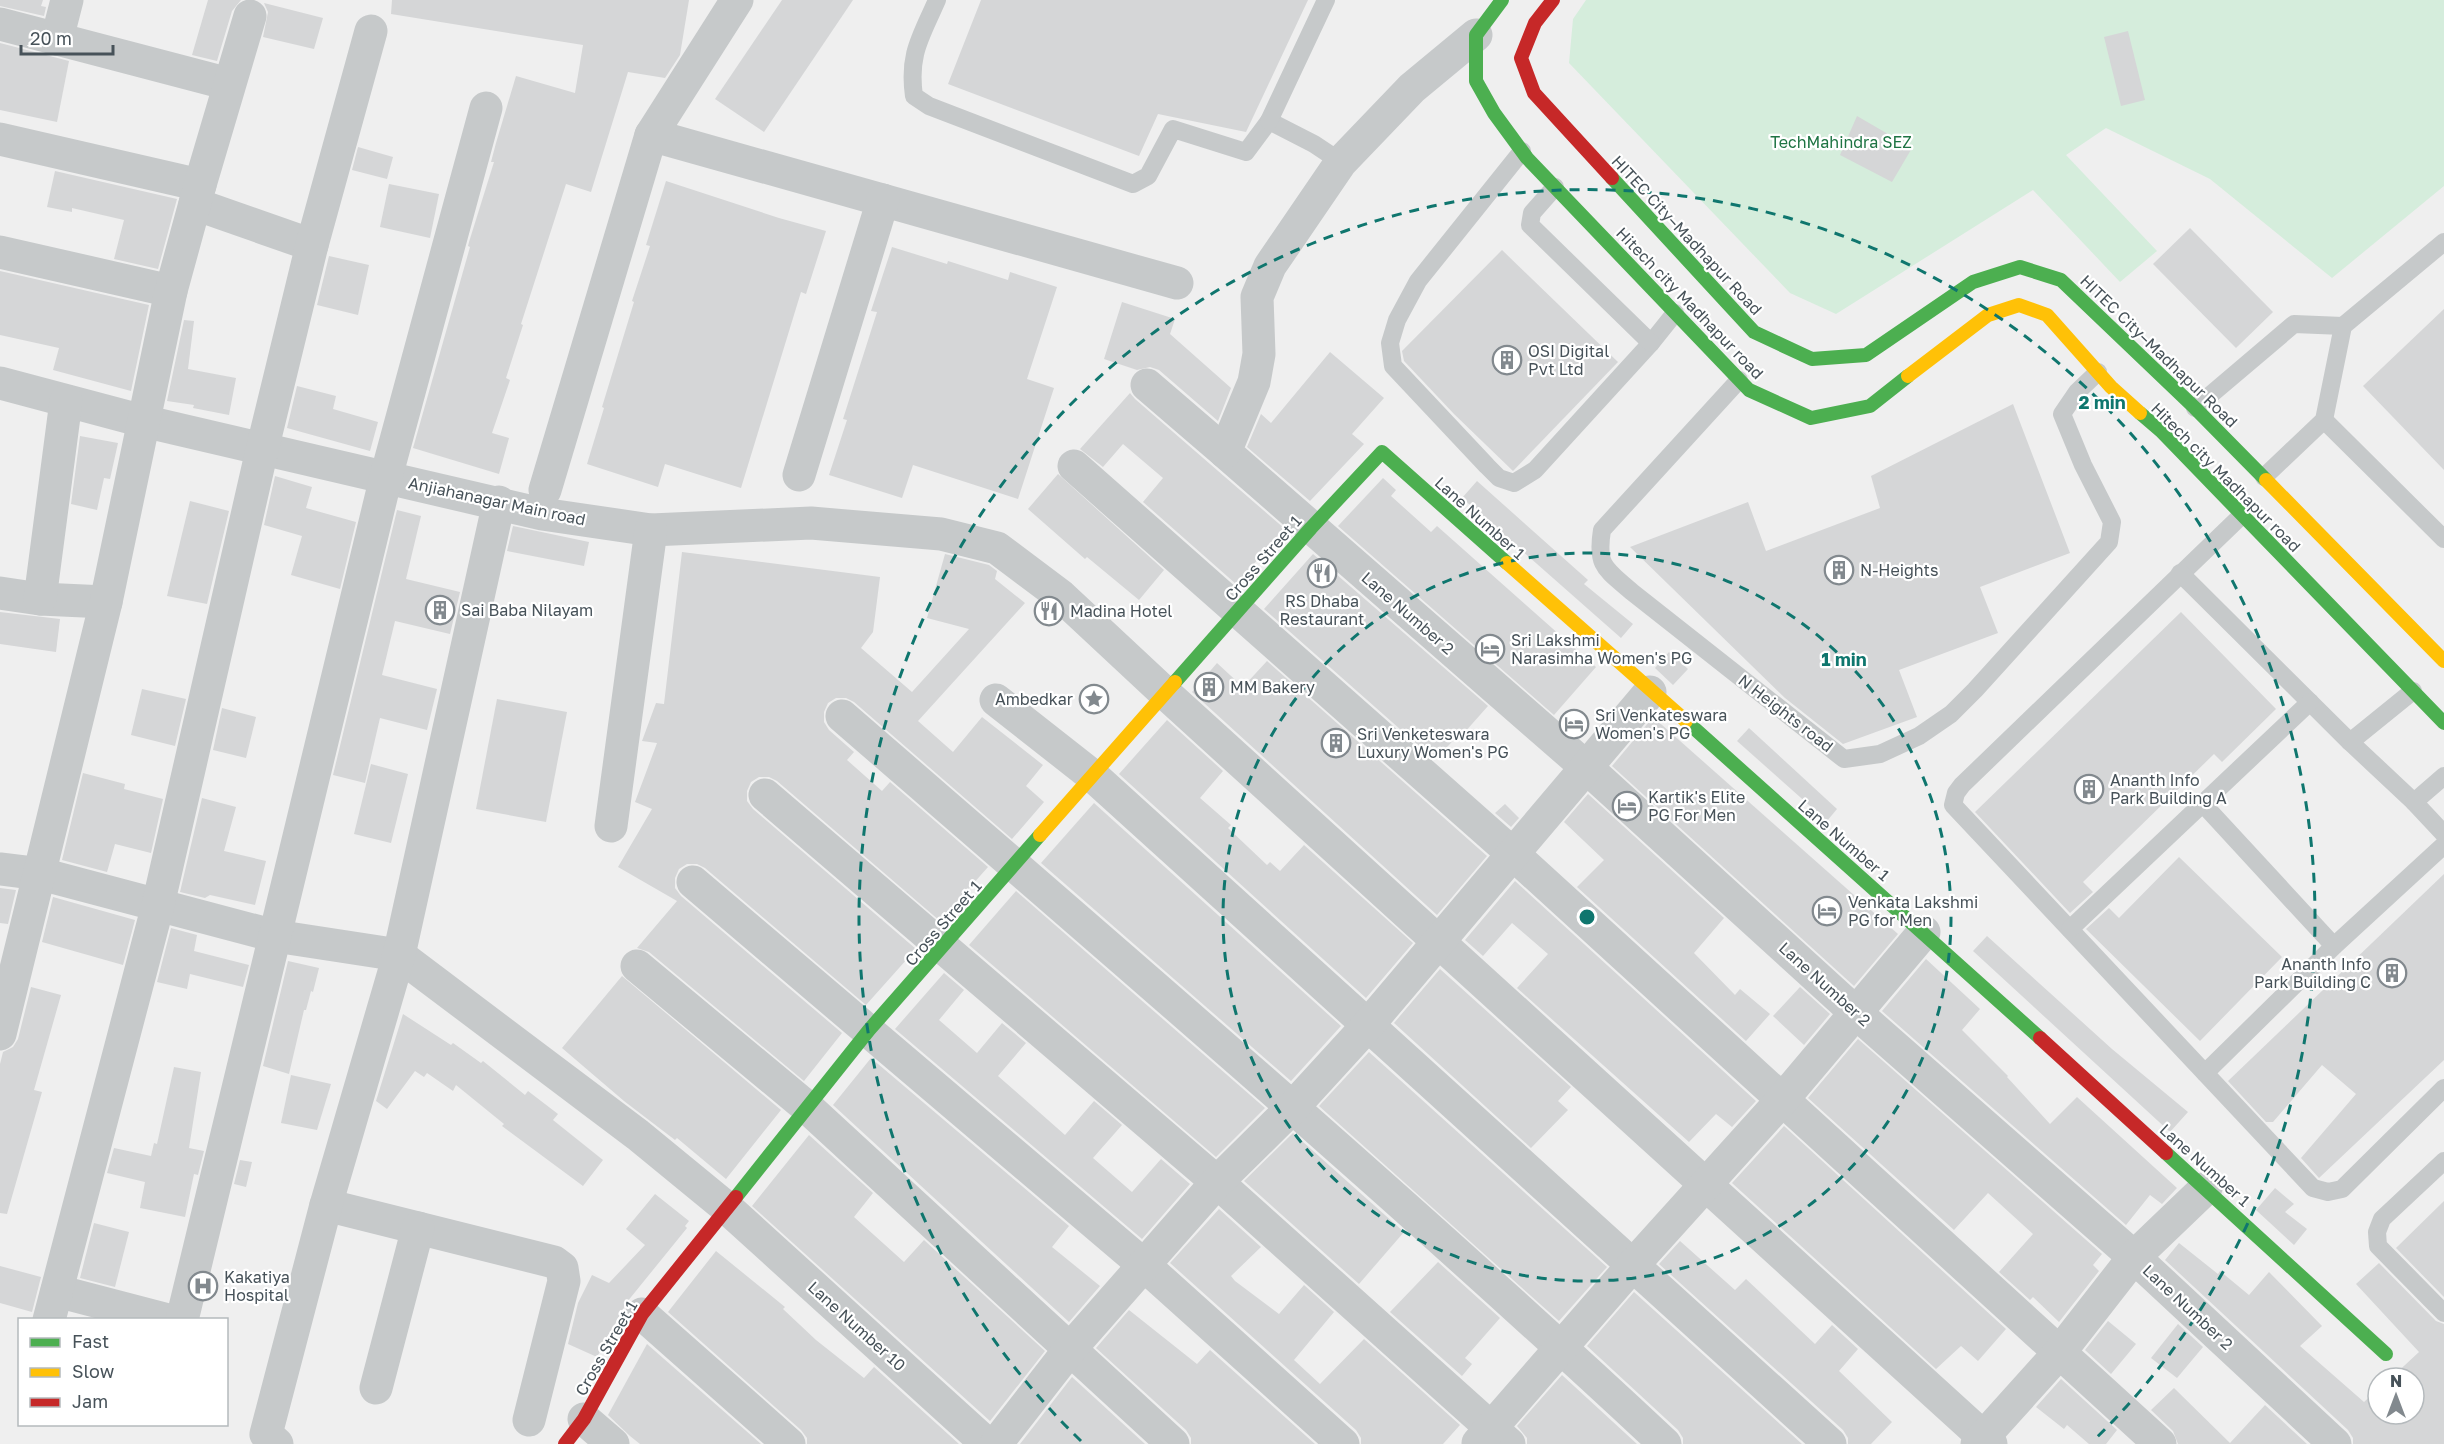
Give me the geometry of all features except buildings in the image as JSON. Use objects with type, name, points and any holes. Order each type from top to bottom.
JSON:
[{"type":"main road","points":[[1476,35],[1502,0]]},
{"type":"main road","name":"HITEC City–Madhapur Road","points":[[1553,0],[1535,23],[1521,58],[1534,93],[1754,332],[1812,359],[1866,355],[1973,282],[2020,267],[2061,280],[2195,408],[2444,661]]},
{"type":"main road","name":"Hitech city Madhapur road","points":[[1476,35],[1476,81],[1494,113],[1522,151],[1749,390],[1811,418],[1870,406],[1988,315],[2019,305],[2047,315],[2111,387],[2161,431],[2444,723]]},
{"type":"main road","name":"Cross Street 1","points":[[574,1431],[642,1314],[869,1030],[1311,528],[1382,452]]},
{"type":"main road","name":"Lane Number 1","points":[[1382,452],[1650,692],[1924,932],[2386,1354]]},
{"type":"street","points":[[57,39],[68,0]]},
{"type":"street","points":[[545,490],[651,135],[737,0]]},
{"type":"street","points":[[0,1034],[6,991],[41,874],[106,602],[171,291],[250,16]]},
{"type":"street","points":[[0,24],[229,84]]},
{"type":"street","points":[[153,1318],[53,1305],[158,905],[262,450],[312,245],[371,31]]},
{"type":"street","points":[[1225,452],[1254,382],[1259,354],[1257,297],[1270,266],[1341,162],[1412,88],[1476,35]]},
{"type":"street","points":[[182,1318],[386,477],[486,108]]},
{"type":"street","points":[[651,135],[1176,283]]},
{"type":"street","points":[[0,139],[197,194],[312,245]]},
{"type":"street","points":[[799,475],[883,200]]},
{"type":"street","points":[[0,252],[171,291]]},
{"type":"street","name":"Anjiahanagar Main road","points":[[0,383],[262,450],[499,502],[542,514],[651,530],[811,523],[940,534],[997,548],[1061,596],[1984,1442]]},
{"type":"street","name":"Lane Number 2","points":[[1147,385],[1587,768],[1856,1012],[2134,1257],[2335,1444]]},
{"type":"street","points":[[40,599],[66,401]]},
{"type":"street","points":[[1074,466],[1513,854],[2160,1444]]},
{"type":"street","points":[[277,1444],[266,1434],[326,1205],[399,955],[499,502]]},
{"type":"street","points":[[611,826],[651,530]]},
{"type":"street","points":[[0,593],[40,599],[106,602]]},
{"type":"street","points":[[996,1444],[1070,1349],[1217,1182],[1293,1107],[1368,1025],[1650,692]]},
{"type":"street","points":[[996,700],[1094,777],[1830,1444]]},
{"type":"street","points":[[842,716],[1293,1107],[1562,1348],[1665,1444]]},
{"type":"street","points":[[765,795],[1217,1182],[1493,1439],[1562,1348],[1632,1265],[1782,1100],[1924,932]]},
{"type":"street","points":[[0,868],[41,874],[275,936],[399,955]]},
{"type":"street","points":[[693,882],[1145,1266],[1343,1444]]},
{"type":"street","name":"Lane Number 10","points":[[399,955],[638,1135],[727,1208],[987,1444]]},
{"type":"street","points":[[637,966],[808,1107],[1173,1444]]},
{"type":"street","points":[[1984,1442],[2059,1353],[2134,1257],[2206,1188]]},
{"type":"street","points":[[326,1205],[554,1262],[562,1268],[564,1281],[529,1420]]},
{"type":"street","points":[[376,1388],[418,1228]]},
{"type":"street","points":[[642,1314],[789,1444]]},
{"type":"street","points":[[574,1431],[613,1444]]},
{"type":"lane","points":[[938,0],[914,51],[910,74],[914,96],[929,106],[1132,184],[1148,177],[1173,129],[1246,152],[1269,121],[1326,0]]},
{"type":"lane","points":[[1269,121],[1314,144],[1341,162]]},
{"type":"lane","points":[[1522,151],[1418,281],[1397,320],[1390,343],[1393,366],[1498,478],[1514,483],[1535,470],[1651,343],[1675,312]]},
{"type":"lane","points":[[1555,187],[1532,213],[1530,225],[1651,343]]},
{"type":"lane","points":[[2264,477],[2324,420],[2343,326],[2444,242]]},
{"type":"lane","points":[[2195,408],[2294,324],[2343,326]]},
{"type":"lane","name":"N Heights road","points":[[1739,380],[1602,530],[1599,550],[1604,567],[1632,592],[1844,759],[1880,754],[1919,736],[1951,714],[2109,542],[2112,522],[2083,465],[2062,414],[2077,392],[2098,372]]},
{"type":"lane","points":[[2324,420],[2444,539]]},
{"type":"lane","points":[[2242,515],[1956,793],[1953,805],[2313,1188],[2328,1192],[2342,1189],[2444,1088]]},
{"type":"lane","points":[[2180,573],[2444,834]]},
{"type":"lane","points":[[2350,742],[2413,691]]},
{"type":"lane","points":[[2070,929],[2310,702]]},
{"type":"lane","points":[[2414,802],[2444,776]]},
{"type":"lane","points":[[2203,804],[2334,946]]},
{"type":"lane","points":[[2205,1073],[2334,946],[2444,845]]},
{"type":"lane","points":[[2444,1161],[2382,1219],[2377,1232],[2378,1246],[2444,1313]]},
{"type":"green space","name":"TechMahindra SEZ","points":[[1586,0],[2444,0],[2444,186],[2332,278],[2210,179],[2106,128],[2066,155],[2157,251],[2120,282],[2033,190],[1836,314],[1790,293],[1569,63],[1573,19]]},
{"type":"traffic: fast","points":[[1502,0],[1476,35],[1476,81],[1494,113],[1527,158],[1749,390],[1811,418],[1870,406],[1908,376]]},
{"type":"traffic: fast","points":[[1612,178],[1754,332],[1812,359],[1866,355],[1973,282],[2020,267],[2061,280],[2195,408],[2266,480]]},
{"type":"traffic: fast","points":[[2140,413],[2161,431],[2444,723]]},
{"type":"traffic: fast","points":[[1175,682],[1311,528],[1382,452],[1507,563]]},
{"type":"traffic: fast","points":[[1686,721],[2040,1038]]},
{"type":"traffic: fast","points":[[736,1197],[869,1030],[1040,835]]},
{"type":"traffic: fast","points":[[2166,1153],[2386,1354]]},
{"type":"traffic: slow","points":[[1908,376],[1988,315],[2019,305],[2047,315],[2111,387],[2140,413]]},
{"type":"traffic: slow","points":[[2266,480],[2444,661]]},
{"type":"traffic: slow","points":[[1507,563],[1686,721]]},
{"type":"traffic: slow","points":[[1040,835],[1175,682]]},
{"type":"traffic: jam","points":[[1553,0],[1535,23],[1521,58],[1534,93],[1612,178]]},
{"type":"traffic: jam","points":[[2040,1038],[2166,1153]]},
{"type":"traffic: jam","points":[[565,1444],[584,1419],[642,1314],[736,1197]]},
{"type":"place","name":"OSI Digital Pvt Ltd","points":[[1507,360]]},
{"type":"place","name":"N-Heights","points":[[1839,570]]},
{"type":"place","name":"RS Dhaba Restaurant","points":[[1322,573]]},
{"type":"place","name":"Sai Baba Nilayam","points":[[440,610]]},
{"type":"place","name":"Madina Hotel","points":[[1049,611]]},
{"type":"place","name":"Sri Lakshmi Narasimha Women's PG","points":[[1490,649]]},
{"type":"place","name":"MM Bakery","points":[[1209,687]]},
{"type":"place","name":"Ambedkar","points":[[1094,699]]},
{"type":"place","name":"Sri Venkateswara Women's PG","points":[[1574,724]]},
{"type":"place","name":"Sri Venketeswara Luxury Women's PG","points":[[1336,743]]},
{"type":"place","name":"Ananth Info Park Building A","points":[[2089,789]]},
{"type":"place","name":"Kartik's Elite PG For Men","points":[[1627,806]]},
{"type":"place","name":"Venkata Lakshmi PG for Men","points":[[1827,911]]},
{"type":"place","name":"Ananth Info Park Building C","points":[[2392,973]]},
{"type":"place","name":"Kakatiya Hospital","points":[[203,1286]]}]
